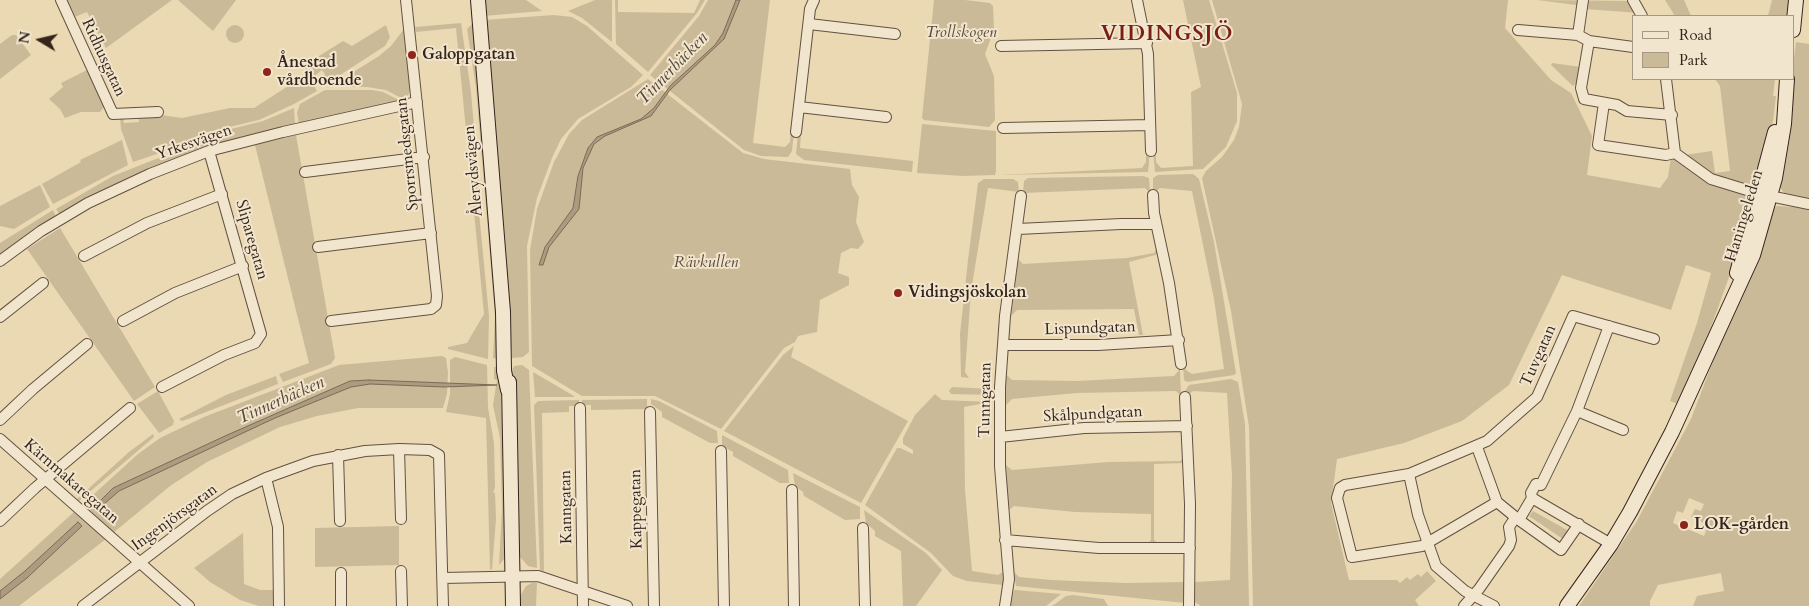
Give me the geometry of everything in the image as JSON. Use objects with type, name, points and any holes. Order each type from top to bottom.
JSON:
[{"type":"main road","name":"Ålerydsvägen","points":[[478,0],[505,339],[510,360],[508,390],[513,606]]},
{"type":"main road","points":[[1794,20],[1796,0]]},
{"type":"main road","name":"Haningeleden","points":[[1567,606],[1648,477],[1672,432],[1711,347],[1765,195],[1786,83]]},
{"type":"main road","name":"Haningeleden","points":[[1556,606],[1607,541]]},
{"type":"street","name":"Ridhusgatan","points":[[61,0],[113,114],[158,112]]},
{"type":"street","name":"Sporrsmedsgatan","points":[[331,321],[431,309],[436,305],[437,296],[424,157],[406,0]]},
{"type":"street","points":[[796,132],[810,9],[814,0]]},
{"type":"street","points":[[1137,0],[1146,43],[1151,151]]},
{"type":"street","points":[[1578,36],[1583,0]]},
{"type":"street","points":[[1633,0],[1641,15]]},
{"type":"street","points":[[809,24],[895,34]]},
{"type":"street","points":[[1518,30],[1578,36],[1589,41],[1632,47]]},
{"type":"street","points":[[1589,41],[1580,92],[1588,101],[1617,105],[1627,110],[1672,115]]},
{"type":"street","points":[[1001,46],[1146,43]]},
{"type":"street","points":[[1666,80],[1672,115],[1675,153]]},
{"type":"street","name":"Yrkesvägen","points":[[0,261],[41,231],[96,199],[150,174],[209,151],[283,132],[417,102]]},
{"type":"street","points":[[1604,103],[1598,145],[1666,155],[1675,153],[1711,179],[1765,195],[1809,204]]},
{"type":"street","points":[[799,107],[886,117]]},
{"type":"street","points":[[1003,128],[1150,125]]},
{"type":"street","name":"Sliparegatan","points":[[162,387],[224,355],[255,344],[260,338],[261,328],[209,151]]},
{"type":"street","points":[[305,172],[424,157]]},
{"type":"street","points":[[84,256],[147,223],[222,194]]},
{"type":"street","points":[[1153,195],[1156,224],[1169,283],[1181,364]]},
{"type":"street","name":"Tunngatan","points":[[1005,606],[1009,579],[1005,540],[1000,437],[1003,345],[1021,196]]},
{"type":"street","points":[[1018,229],[1156,224]]},
{"type":"street","points":[[318,247],[431,233]]},
{"type":"street","points":[[123,321],[175,293],[243,266]]},
{"type":"street","points":[[0,317],[43,283]]},
{"type":"street","name":"Tuvgatan","points":[[1497,502],[1428,543],[1352,557],[1337,498],[1340,488],[1345,485],[1409,474],[1487,441],[1537,397],[1573,316],[1654,339]]},
{"type":"street","points":[[1464,606],[1479,589],[1509,546],[1511,540],[1509,527],[1532,498],[1531,493],[1536,484],[1541,485],[1577,411],[1608,326]]},
{"type":"street","name":"Lispundgatan","points":[[1003,345],[1098,345],[1178,340]]},
{"type":"street","points":[[0,420],[33,388],[87,344]]},
{"type":"street","points":[[1185,397],[1190,548],[1189,606]]},
{"type":"street","points":[[0,521],[130,408]]},
{"type":"street","name":"Kanngatan","points":[[580,408],[583,606]]},
{"type":"street","points":[[1577,411],[1623,430]]},
{"type":"street","name":"Kappegatan","points":[[650,412],[654,606]]},
{"type":"street","name":"Skålpundgatan","points":[[1000,437],[1084,428],[1187,426]]},
{"type":"street","name":"Kärnmakaregatan","points":[[0,439],[189,606]]},
{"type":"street","points":[[1476,447],[1497,502],[1517,519],[1561,550],[1579,524]]},
{"type":"street","points":[[399,449],[400,519]]},
{"type":"street","name":"Ingenjörsgatan","points":[[83,606],[232,494],[266,478],[308,462],[338,455],[399,449],[430,450],[439,455],[443,578]]},
{"type":"street","points":[[721,450],[724,606]]},
{"type":"street","points":[[338,455],[340,521]]},
{"type":"street","points":[[1409,474],[1418,515],[1436,566],[1473,594],[1494,606]]},
{"type":"street","points":[[266,478],[278,527],[279,606]]},
{"type":"street","points":[[792,490],[794,606]]},
{"type":"street","points":[[1532,498],[1607,541]]},
{"type":"street","points":[[863,528],[865,606]]},
{"type":"street","points":[[1005,540],[1099,548],[1190,548]]},
{"type":"street","points":[[401,571],[402,606]]},
{"type":"street","points":[[341,573],[341,606]]},
{"type":"street","points":[[443,606],[443,578],[538,576],[627,606]]},
{"type":"green space","points":[[65,0],[172,0],[106,48],[87,12],[72,18]]},
{"type":"green space","points":[[178,0],[236,0],[213,31]]},
{"type":"green space","points":[[484,0],[526,0],[542,11],[484,16]]},
{"type":"green space","points":[[595,0],[612,0],[612,42],[582,18],[568,11]]},
{"type":"green space","points":[[615,0],[618,0],[618,12],[694,13],[700,0],[705,0],[697,13],[648,72],[616,44]]},
{"type":"green space","points":[[708,0],[770,0],[753,143],[785,147],[790,142],[791,132],[794,133],[792,151],[788,157],[761,156],[744,150],[650,75],[699,16]]},
{"type":"green space","name":"Trollskogen","points":[[934,0],[965,0],[990,3],[993,6],[994,30],[985,54],[994,76],[995,120],[989,127],[924,120],[922,118]]},
{"type":"green space","points":[[1183,0],[1209,0],[1237,93],[1237,121],[1226,147],[1203,169],[1155,172],[1153,152],[1156,151],[1156,162],[1161,168],[1193,166],[1191,92],[1201,87]]},
{"type":"green space","points":[[1212,0],[1508,0],[1505,28],[1551,80],[1571,93],[1592,136],[1587,175],[1660,188],[1668,177],[1671,157],[1712,151],[1715,173],[1730,171],[1720,86],[1716,80],[1775,80],[1773,96],[1776,96],[1773,121],[1746,230],[1711,327],[1678,404],[1670,401],[1697,323],[1711,273],[1686,265],[1671,310],[1562,275],[1509,385],[1462,421],[1404,443],[1337,459],[1331,503],[1349,580],[1397,580],[1400,583],[1407,577],[1410,580],[1418,574],[1421,577],[1427,571],[1436,581],[1415,600],[1419,606],[1253,606],[1249,427],[1231,311],[1202,178],[1206,171],[1222,157],[1234,140],[1239,127],[1242,104]]},
{"type":"green space","points":[[1537,0],[1630,1],[1639,13],[1585,9],[1576,5]]},
{"type":"green space","points":[[1665,0],[1684,0],[1691,15],[1674,15]]},
{"type":"green space","points":[[1772,0],[1790,0],[1789,15],[1768,15]]},
{"type":"green space","points":[[554,15],[572,17],[587,26],[643,75],[631,87],[578,119],[561,139],[552,158],[537,198],[527,246],[529,352],[523,357],[512,358],[484,20]]},
{"type":"green space","points":[[474,22],[500,359],[493,358],[495,316],[476,88],[467,29]]},
{"type":"green space","points":[[461,23],[471,92],[480,199],[478,202],[489,316],[488,359],[448,349],[448,347],[467,343],[484,314],[456,28],[416,32],[415,27]]},
{"type":"green space","points":[[231,25],[239,25],[244,30],[242,41],[231,43],[226,38],[226,30]]},
{"type":"green space","points":[[386,25],[390,37],[385,46],[323,86],[316,83],[325,74],[322,70],[312,78],[303,66],[343,41],[352,46]]},
{"type":"green space","points":[[404,29],[410,90],[408,96],[403,99],[386,90],[367,87],[331,86],[379,56],[391,46]]},
{"type":"green space","points":[[12,35],[16,35],[31,55],[0,79],[0,44]]},
{"type":"green space","points":[[1796,42],[1809,44],[1809,200],[1784,193],[1779,186],[1792,80],[1794,80]]},
{"type":"green space","points":[[1552,63],[1581,67],[1579,81],[1573,86],[1551,65]]},
{"type":"green space","points":[[89,69],[104,107],[100,112],[81,112],[65,118],[60,109],[49,99],[63,87],[61,83]]},
{"type":"green space","points":[[307,74],[317,91],[294,104],[259,120],[203,133],[178,147],[133,162],[121,129],[120,118],[123,117],[124,123],[139,122],[138,116],[161,115],[182,118],[230,108],[254,108]]},
{"type":"green space","name":"Rävkullen","points":[[648,79],[743,153],[764,159],[850,169],[852,185],[859,197],[856,222],[864,242],[858,249],[851,248],[841,253],[838,273],[849,277],[849,285],[820,300],[817,332],[798,336],[795,342],[784,348],[721,429],[655,396],[582,396],[532,366],[530,250],[537,209],[554,162],[569,134],[582,120]]},
{"type":"green space","points":[[325,90],[372,90],[383,92],[401,101],[299,124],[297,113],[300,104]]},
{"type":"green space","points":[[294,108],[295,125],[251,135],[60,215],[56,209],[113,176],[191,145],[207,135],[263,121]]},
{"type":"green space","points":[[922,124],[996,131],[995,175],[963,176],[917,173]]},
{"type":"green space","points":[[798,133],[801,133],[800,148],[913,161],[912,172],[804,160],[796,154]]},
{"type":"green space","points":[[296,135],[335,358],[331,364],[283,382],[279,374],[309,363],[255,145]]},
{"type":"green space","points":[[122,140],[128,165],[53,204],[42,184],[81,162],[80,160]]},
{"type":"green space","points":[[1146,152],[1150,152],[1148,172],[1000,175],[1142,168],[1146,162]]},
{"type":"green space","points":[[1193,174],[1199,179],[1214,242],[1236,373],[1234,375],[1187,382],[1184,380],[1183,365],[1186,365],[1186,370],[1192,374],[1224,369],[1214,299],[1192,191],[1160,188],[1153,193],[1153,178],[1158,175]]},
{"type":"green space","points":[[1143,176],[1149,178],[1150,193],[1145,188],[1023,193],[1024,181],[1028,178]]},
{"type":"green space","points":[[984,179],[1013,179],[1018,182],[1019,192],[988,188],[971,291],[965,372],[969,378],[961,377],[960,334],[978,183]]},
{"type":"green space","points":[[40,185],[50,207],[14,229],[0,226],[0,206]]},
{"type":"green space","points":[[1777,206],[1809,208],[1809,606],[1693,606],[1697,596],[1724,591],[1721,573],[1658,585],[1650,601],[1650,606],[1579,606],[1637,521],[1691,419],[1771,209]],"holes":[[[1689,498],[1704,504],[1701,511],[1695,509],[1691,517],[1708,525],[1704,536],[1673,523],[1677,511],[1683,513]]]},
{"type":"green space","points":[[53,210],[56,217],[0,255],[0,243]]},
{"type":"green space","points":[[60,228],[155,387],[134,401],[27,249]]},
{"type":"green space","points":[[1157,247],[1159,254],[1129,262],[1143,335],[1139,335],[1134,309],[1017,310],[1011,316],[1018,259],[1023,264],[1127,258],[1154,253]]},
{"type":"green space","points":[[794,346],[791,357],[908,421],[861,503],[724,431],[783,355]]},
{"type":"green space","points":[[442,356],[446,358],[448,373],[447,394],[443,408],[358,408],[317,416],[280,427],[207,462],[170,486],[113,533],[83,504],[138,454],[160,438],[204,417],[339,365]]},
{"type":"green space","points":[[455,357],[487,365],[488,408],[494,443],[495,488],[493,492],[495,493],[496,519],[492,569],[490,570],[486,418],[446,412],[450,394],[450,360]]},
{"type":"green space","points":[[522,365],[529,370],[537,568],[528,566],[519,558],[512,370],[514,366]]},
{"type":"green space","points":[[494,367],[500,367],[506,508],[506,552],[505,558],[499,565],[502,508],[500,438],[493,405],[497,380],[494,379]]},
{"type":"green space","points":[[1180,369],[1181,396],[1176,391],[1077,393],[1012,399],[1005,406],[1006,374],[1012,380],[1077,381],[1174,376]]},
{"type":"green space","points":[[533,372],[574,396],[574,397],[535,397]]},
{"type":"green space","points":[[276,376],[278,384],[188,419],[182,421],[179,419],[226,395]]},
{"type":"green space","points":[[1231,379],[1238,382],[1245,424],[1249,606],[1201,606],[1193,601],[1192,578],[1195,582],[1230,580],[1232,476],[1227,393],[1193,391],[1186,397],[1185,391],[1189,385]]},
{"type":"green space","points":[[952,387],[990,389],[993,392],[990,395],[951,394],[949,391]]},
{"type":"green space","points":[[158,391],[174,421],[173,425],[159,433],[137,404]]},
{"type":"green space","points":[[935,394],[942,400],[991,402],[964,407],[965,490],[972,571],[998,575],[1003,572],[1003,585],[967,581],[953,576],[931,553],[865,505],[897,448],[913,454],[913,450],[903,444],[903,438],[915,415]]},
{"type":"green space","points":[[647,399],[647,409],[591,410],[591,405],[582,405],[582,400]]},
{"type":"green space","points":[[651,399],[659,401],[717,431],[718,443],[710,443],[662,417],[662,412],[651,404]]},
{"type":"green space","points":[[579,400],[579,406],[569,406],[569,412],[542,413],[544,571],[540,570],[534,405],[538,401]]},
{"type":"green space","points":[[153,434],[154,437],[79,501],[77,499],[129,452]]},
{"type":"green space","points":[[722,435],[788,470],[789,483],[780,483],[733,456],[733,452],[722,446]]},
{"type":"green space","points":[[1185,457],[1186,463],[1154,464],[1154,540],[1159,544],[1146,545],[1151,540],[1151,514],[1075,512],[1014,506],[1008,511],[1006,465],[1012,470],[1108,462],[1180,461]]},
{"type":"green space","points":[[793,473],[860,507],[860,519],[845,520],[804,496],[803,492],[795,486]]},
{"type":"green space","points":[[864,510],[926,553],[942,570],[916,606],[903,606],[901,551],[875,536],[875,531],[866,523]]},
{"type":"green space","points":[[1533,511],[1569,531],[1563,539],[1529,516]]},
{"type":"green space","points":[[74,512],[106,539],[19,606],[0,606],[0,579]]},
{"type":"green space","points":[[399,526],[399,565],[315,567],[315,528]]},
{"type":"green space","points":[[243,533],[244,584],[260,590],[277,590],[276,606],[259,606],[240,600],[210,582],[194,568]]},
{"type":"green space","points":[[1014,572],[1019,577],[1051,580],[1126,583],[1185,582],[1185,603],[1016,586]]},
{"type":"green space","points":[[537,583],[536,606],[518,606],[519,598],[526,586]]},
{"type":"green space","points":[[1014,590],[1061,594],[1046,606],[1010,606]]},
{"type":"green space","points":[[1073,595],[1104,599],[1108,606],[1052,606],[1066,596]]},
{"type":"shaded area","points":[[736,0],[740,0],[724,39],[670,90],[651,116],[605,136],[594,144],[583,168],[579,209],[549,247],[543,265],[539,265],[545,247],[573,208],[578,176],[588,148],[597,137],[641,119],[654,108],[670,86],[715,45],[723,33]]},
{"type":"shaded area","points":[[369,380],[497,385],[444,387],[370,384],[351,387],[275,418],[119,491],[96,511],[93,508],[113,488],[225,436],[350,381]]},
{"type":"shaded area","points":[[78,522],[82,526],[27,578],[0,599],[0,591],[25,571]]},
{"type":"place","name":"Galoppgatan","points":[[412,55]]},
{"type":"place","name":"Ånestad vårdboende","points":[[267,72]]},
{"type":"place","name":"Vidingsjöskolan","points":[[898,293]]},
{"type":"place","name":"LOK-gården","points":[[1684,525]]},
{"type":"district","name":"VIDINGSJÖ","points":[[1167,35]]},
{"type":"water label","name":"Tinnerbäcken","points":[[673,69]]},
{"type":"water label","name":"Tinnerbäcken","points":[[281,401]]}]
